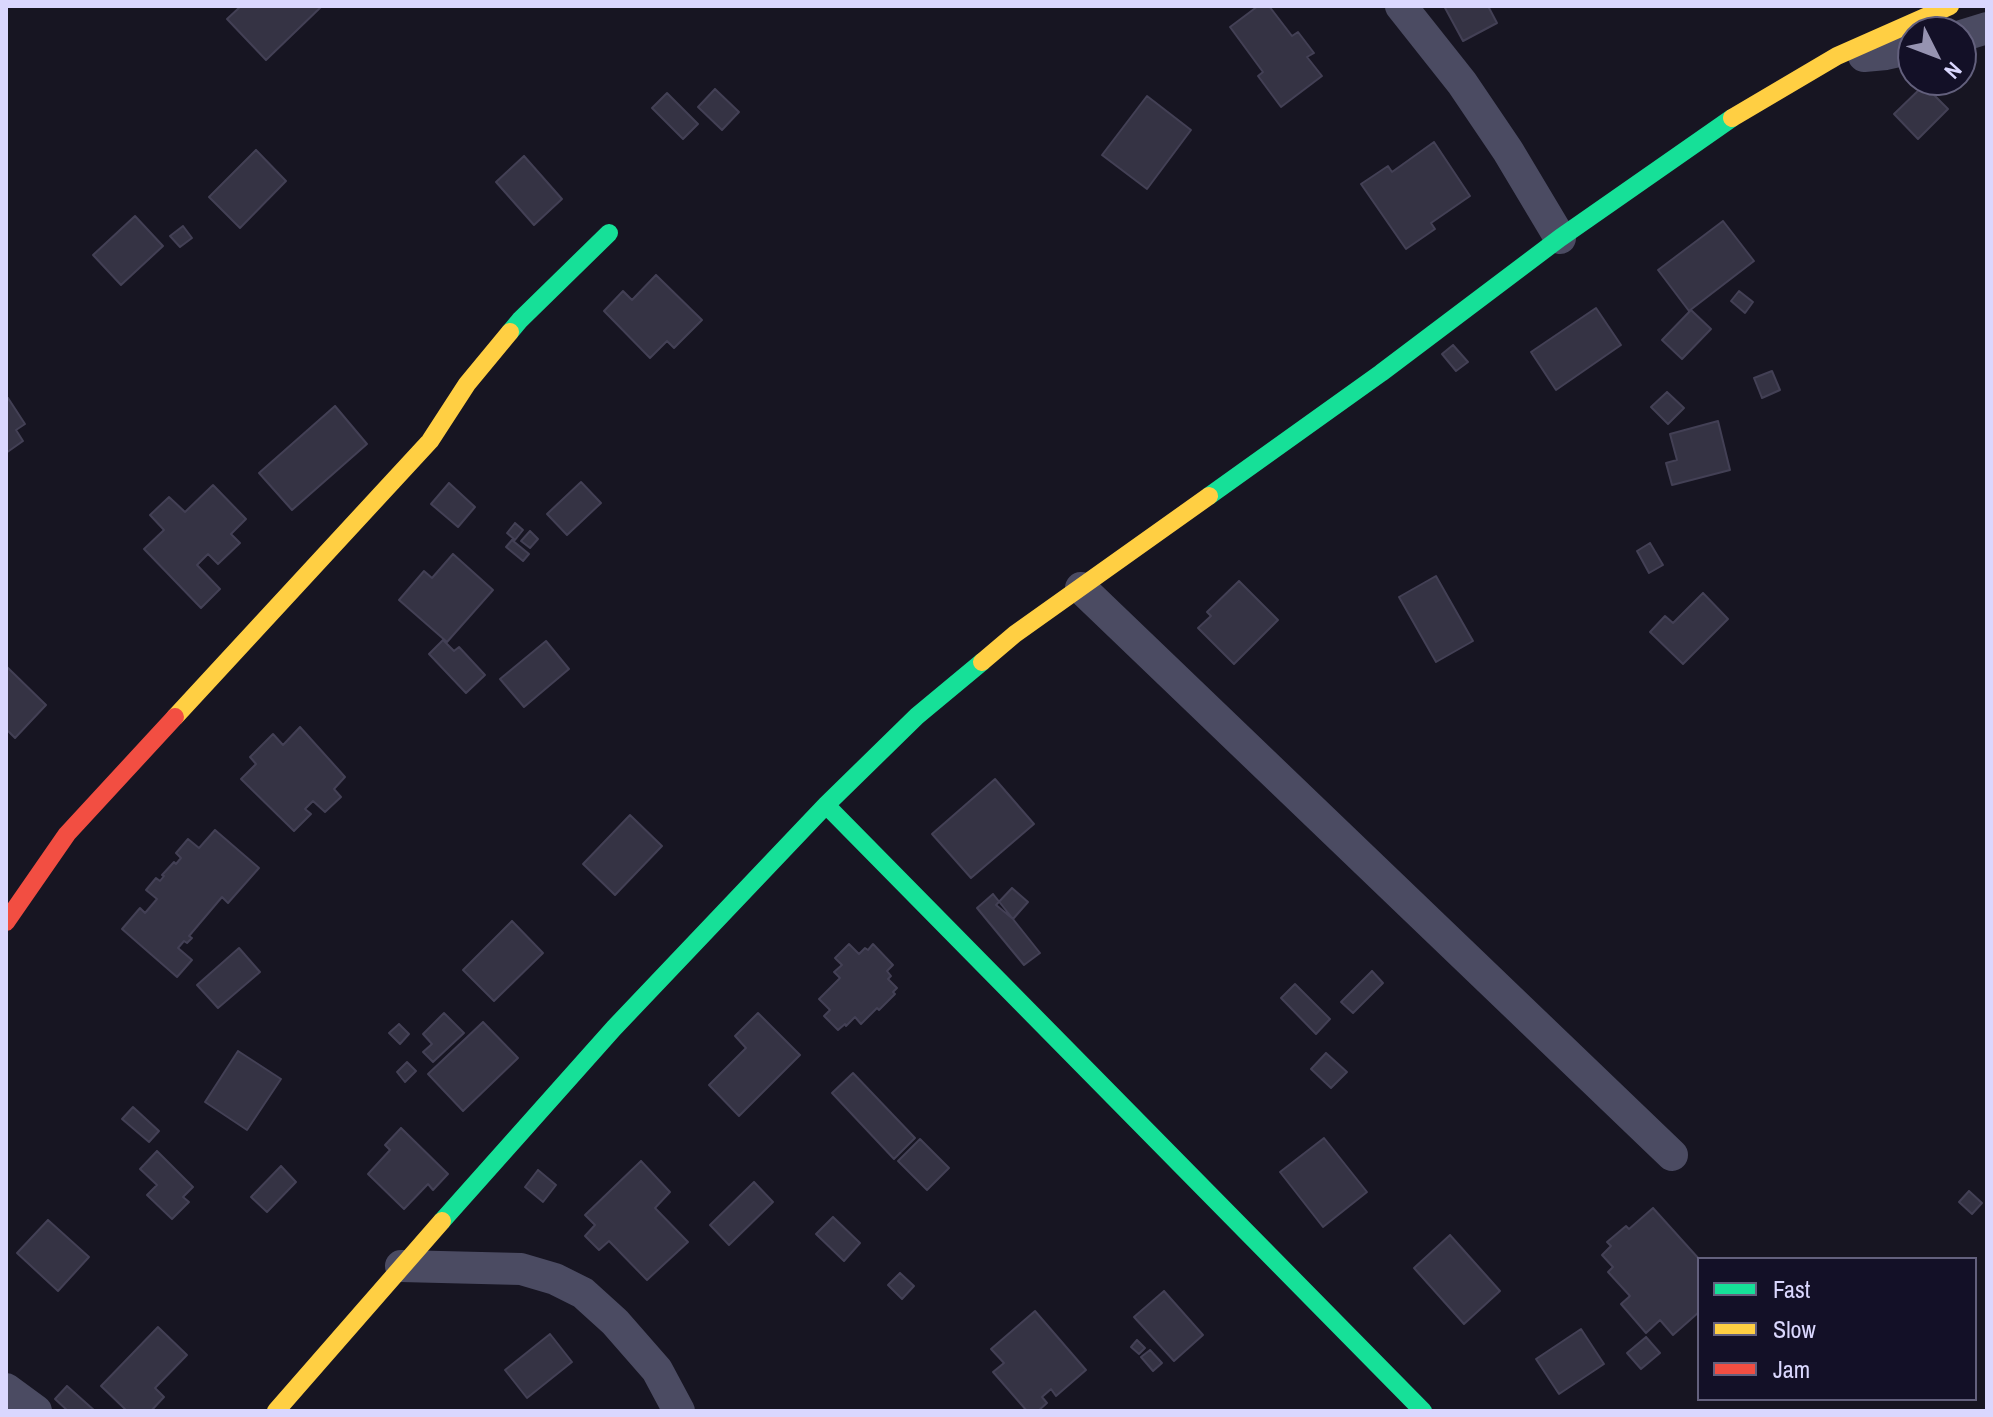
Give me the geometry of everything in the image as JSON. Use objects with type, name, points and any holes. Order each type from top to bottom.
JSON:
[{"type":"street","points":[[1401,6],[1462,83],[1508,151],[1560,238]]},
{"type":"street","points":[[276,1411],[614,1028],[826,805],[917,716],[1015,634],[1381,373],[1560,238],[1740,113],[1837,56],[1950,6]]},
{"type":"street","points":[[1837,56],[1860,57],[1897,52]]},
{"type":"street","points":[[6,922],[67,834],[430,441],[467,384],[520,320],[609,233]]},
{"type":"street","points":[[1081,588],[1672,1155]]},
{"type":"street","points":[[826,805],[1423,1411]]},
{"type":"street","points":[[401,1266],[521,1269],[555,1279],[583,1293],[615,1322],[657,1370],[679,1411]]},
{"type":"street","points":[[6,1389],[36,1411]]},
{"type":"building","points":[[241,6],[322,6],[266,60],[227,19]]},
{"type":"building","points":[[1258,6],[1269,6],[1292,36],[1298,32],[1314,53],[1307,57],[1322,76],[1281,107],[1258,76],[1263,72],[1230,27]]},
{"type":"building","points":[[1444,6],[1488,6],[1497,23],[1463,41]]},
{"type":"building","points":[[715,89],[739,112],[722,130],[698,107]]},
{"type":"building","points":[[667,93],[698,124],[683,139],[652,108]]},
{"type":"building","points":[[1147,96],[1191,130],[1147,189],[1102,155]]},
{"type":"building","points":[[1913,96],[1935,96],[1948,109],[1918,139],[1894,114]]},
{"type":"building","points":[[1434,142],[1470,196],[1431,223],[1435,229],[1406,249],[1361,184],[1388,166],[1392,172]]},
{"type":"building","points":[[256,150],[286,181],[240,228],[209,197]]},
{"type":"building","points":[[524,156],[562,199],[534,225],[496,182]]},
{"type":"building","points":[[135,216],[163,246],[121,285],[93,255]]},
{"type":"building","points":[[1723,221],[1754,261],[1689,311],[1658,270]]},
{"type":"building","points":[[183,226],[192,238],[180,247],[170,236]]},
{"type":"building","points":[[656,275],[702,320],[674,348],[667,341],[650,358],[604,311],[623,291],[632,300]]},
{"type":"building","points":[[1739,291],[1753,302],[1745,313],[1731,301]]},
{"type":"building","points":[[1596,308],[1621,345],[1556,390],[1531,352]]},
{"type":"building","points":[[1691,310],[1711,329],[1682,359],[1662,340]]},
{"type":"building","points":[[1453,345],[1468,362],[1456,371],[1442,354]]},
{"type":"building","points":[[1772,371],[1780,390],[1762,398],[1754,378]]},
{"type":"building","points":[[1667,392],[1684,408],[1668,424],[1651,407]]},
{"type":"building","points":[[8,398],[25,424],[16,430],[23,441],[6,453],[6,400]]},
{"type":"building","points":[[335,406],[367,444],[292,510],[259,473]]},
{"type":"building","points":[[1718,421],[1730,470],[1672,485],[1666,463],[1677,460],[1670,434]]},
{"type":"building","points":[[581,482],[601,503],[567,535],[547,514]]},
{"type":"building","points":[[449,483],[475,507],[458,527],[431,504]]},
{"type":"building","points":[[213,485],[246,519],[231,534],[240,543],[218,564],[208,554],[197,565],[220,589],[201,608],[144,549],[164,530],[150,515],[169,497],[185,512]]},
{"type":"building","points":[[515,523],[523,530],[515,540],[507,533]]},
{"type":"building","points":[[530,531],[538,539],[530,548],[521,541]]},
{"type":"building","points":[[512,540],[529,554],[523,561],[506,547]]},
{"type":"building","points":[[1650,543],[1663,565],[1649,573],[1637,551]]},
{"type":"building","points":[[453,554],[493,590],[447,642],[399,600],[424,571],[432,578]]},
{"type":"building","points":[[1436,576],[1473,641],[1436,662],[1399,597]]},
{"type":"building","points":[[1239,581],[1278,620],[1234,664],[1198,628],[1211,616],[1207,612]]},
{"type":"building","points":[[1703,593],[1728,619],[1683,664],[1650,632],[1665,616],[1673,623]]},
{"type":"building","points":[[443,640],[454,651],[459,647],[485,675],[466,693],[429,654]]},
{"type":"building","points":[[546,641],[569,669],[524,707],[500,679]]},
{"type":"building","points":[[6,666],[46,705],[15,738],[6,729]]},
{"type":"building","points":[[300,727],[345,777],[334,789],[341,797],[325,812],[313,801],[305,809],[311,814],[294,831],[241,779],[256,764],[250,757],[273,734],[283,745]]},
{"type":"building","points":[[995,779],[1034,824],[971,878],[932,834]]},
{"type":"building","points":[[630,815],[662,846],[615,895],[583,864]]},
{"type":"building","points":[[215,830],[259,868],[228,903],[222,897],[189,936],[192,938],[178,948],[192,960],[177,977],[122,929],[140,908],[145,913],[157,899],[146,890],[156,878],[160,881],[162,875],[181,858],[176,853],[188,839],[199,848]]},
{"type":"building","points":[[1012,888],[1028,902],[1013,919],[996,905]]},
{"type":"building","points":[[993,894],[1040,953],[1024,965],[977,908]]},
{"type":"building","points":[[512,921],[543,953],[494,1001],[463,970]]},
{"type":"building","points":[[849,944],[859,954],[873,944],[893,965],[887,971],[891,976],[888,979],[897,988],[879,1010],[877,1008],[861,1024],[855,1017],[838,1030],[824,1016],[830,1010],[819,999],[840,978],[834,972],[842,965],[835,958]]},
{"type":"building","points":[[239,948],[260,972],[218,1008],[197,985]]},
{"type":"building","points":[[1372,971],[1383,983],[1353,1013],[1341,1002]]},
{"type":"building","points":[[1295,984],[1330,1019],[1316,1034],[1281,998]]},
{"type":"building","points":[[444,1013],[464,1033],[433,1062],[423,1052],[432,1044],[423,1034]]},
{"type":"building","points":[[758,1013],[800,1055],[739,1116],[709,1085],[746,1048],[735,1036]]},
{"type":"building","points":[[483,1022],[518,1058],[463,1111],[428,1074]]},
{"type":"building","points":[[399,1024],[409,1034],[400,1044],[389,1033]]},
{"type":"building","points":[[238,1051],[281,1079],[247,1130],[205,1102]]},
{"type":"building","points":[[1326,1053],[1347,1072],[1331,1088],[1311,1069]]},
{"type":"building","points":[[407,1062],[416,1071],[405,1082],[397,1072]]},
{"type":"building","points":[[853,1073],[915,1138],[894,1159],[832,1093]]},
{"type":"building","points":[[133,1107],[159,1131],[149,1142],[122,1119]]},
{"type":"building","points":[[401,1128],[448,1174],[433,1190],[428,1184],[404,1209],[368,1174],[390,1150],[385,1145]]},
{"type":"building","points":[[1324,1138],[1367,1192],[1323,1227],[1280,1172]]},
{"type":"building","points":[[920,1139],[949,1168],[927,1190],[898,1161]]},
{"type":"building","points":[[157,1151],[193,1187],[183,1197],[189,1202],[172,1219],[147,1195],[157,1185],[140,1169]]},
{"type":"building","points":[[641,1161],[670,1192],[655,1208],[688,1242],[647,1280],[609,1241],[599,1250],[585,1236],[595,1225],[585,1215]]},
{"type":"building","points":[[281,1166],[296,1182],[267,1212],[251,1197]]},
{"type":"building","points":[[538,1170],[556,1185],[543,1202],[525,1187]]},
{"type":"building","points":[[754,1182],[773,1202],[729,1245],[710,1225]]},
{"type":"building","points":[[1969,1191],[1982,1203],[1972,1214],[1959,1202]]},
{"type":"building","points":[[1653,1208],[1697,1257],[1697,1314],[1673,1335],[1660,1320],[1646,1333],[1621,1304],[1630,1296],[1608,1272],[1613,1267],[1602,1255],[1611,1246],[1607,1242],[1626,1226],[1629,1229]]},
{"type":"building","points":[[833,1217],[860,1243],[844,1261],[816,1234]]},
{"type":"building","points":[[48,1220],[89,1257],[58,1291],[17,1253]]},
{"type":"building","points":[[1450,1235],[1500,1291],[1464,1324],[1414,1268]]},
{"type":"building","points":[[900,1273],[914,1286],[902,1299],[888,1285]]},
{"type":"building","points":[[1164,1291],[1203,1335],[1174,1361],[1134,1317]]},
{"type":"building","points":[[1035,1311],[1086,1370],[1056,1396],[1051,1389],[1042,1397],[1047,1403],[1038,1411],[1027,1411],[993,1372],[1004,1363],[991,1349]]},
{"type":"building","points":[[158,1327],[187,1355],[155,1388],[164,1397],[151,1411],[127,1411],[101,1386]]},
{"type":"building","points":[[1581,1329],[1604,1364],[1559,1394],[1536,1359]]},
{"type":"building","points":[[550,1334],[572,1362],[527,1398],[505,1370]]},
{"type":"building","points":[[1646,1337],[1660,1353],[1641,1369],[1627,1353]]},
{"type":"building","points":[[1137,1340],[1145,1348],[1139,1354],[1131,1347]]},
{"type":"building","points":[[1150,1350],[1162,1363],[1153,1371],[1141,1357]]},
{"type":"building","points":[[67,1386],[95,1411],[68,1411],[55,1399]]},
{"type":"traffic: fast","points":[[1209,496],[1381,373],[1560,238],[1732,118]]},
{"type":"traffic: fast","points":[[510,332],[609,233]]},
{"type":"traffic: fast","points":[[442,1221],[614,1028],[826,805],[917,716],[982,662]]},
{"type":"traffic: fast","points":[[826,805],[1423,1411]]},
{"type":"traffic: slow","points":[[1732,118],[1837,56],[1950,6]]},
{"type":"traffic: slow","points":[[175,717],[430,441],[467,384],[510,332]]},
{"type":"traffic: slow","points":[[982,662],[1015,634],[1209,496]]},
{"type":"traffic: slow","points":[[276,1411],[442,1221]]},
{"type":"traffic: jam","points":[[6,922],[67,834],[175,717]]}]
